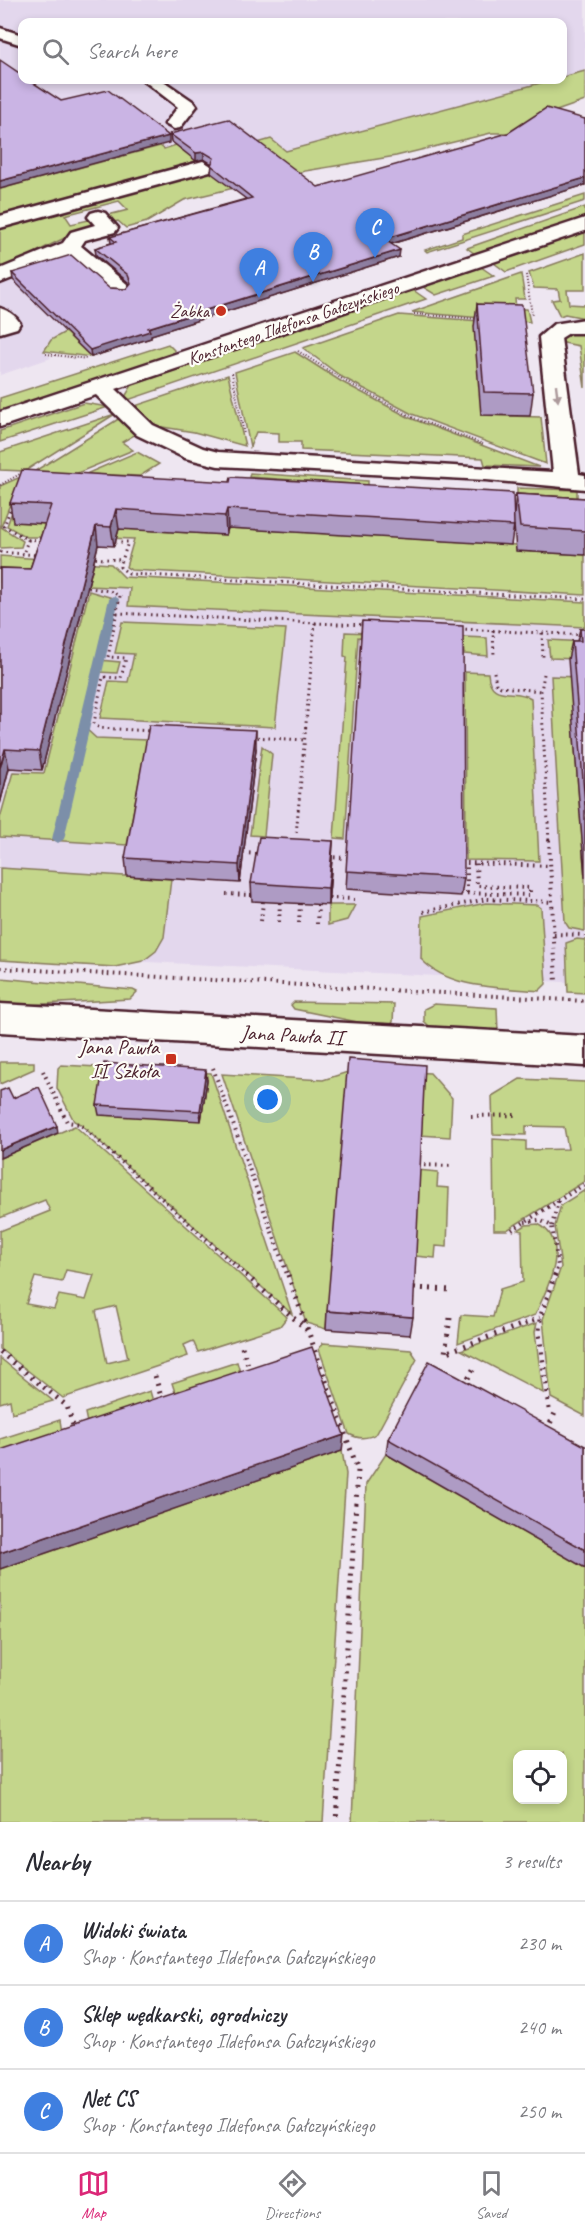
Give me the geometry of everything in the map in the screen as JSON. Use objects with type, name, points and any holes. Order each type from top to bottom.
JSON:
[{"type":"street","points":[[0,33],[18,39]]},
{"type":"street","points":[[0,50],[18,47]]},
{"type":"street","points":[[157,84],[188,106],[174,124]]},
{"type":"street","points":[[0,222],[203,167]]},
{"type":"street","points":[[0,277],[70,247],[78,236],[108,228],[98,217]]},
{"type":"street","name":"Konstantego Ildefonsa Gałczyńskiego","points":[[0,420],[585,224]]},
{"type":"street","points":[[70,247],[119,289]]},
{"type":"street","points":[[0,315],[9,323],[0,326]]},
{"type":"street","points":[[101,387],[145,430],[194,453],[218,459],[486,473],[576,481],[550,337],[557,329],[585,326]]},
{"type":"street","name":"Jana Pawła II","points":[[0,1018],[585,1051]]},
{"type":"path","points":[[525,268],[533,319]]},
{"type":"path","points":[[410,314],[489,320]]},
{"type":"path","points":[[295,349],[345,381],[414,418],[491,447]]},
{"type":"path","points":[[46,354],[89,359]]},
{"type":"path","points":[[231,370],[245,436]]},
{"type":"path","points":[[0,485],[23,473],[19,483]]},
{"type":"path","points":[[12,504],[4,526],[28,540],[50,539]]},
{"type":"path","points":[[23,554],[28,540]]},
{"type":"path","points":[[115,542],[128,542],[120,567],[129,574],[585,598]]},
{"type":"path","points":[[0,552],[45,555]]},
{"type":"path","points":[[89,558],[122,560]]},
{"type":"path","points":[[78,587],[117,593],[121,599],[108,657],[126,658],[122,678],[103,677],[93,722],[99,728],[156,731]]},
{"type":"path","points":[[117,613],[375,625]]},
{"type":"path","points":[[296,835],[315,623]]},
{"type":"path","points":[[458,629],[585,634]]},
{"type":"path","points":[[493,630],[494,656]]},
{"type":"path","points":[[542,633],[543,658]]},
{"type":"path","points":[[495,672],[496,684],[501,687],[542,691]]},
{"type":"path","points":[[544,674],[542,691],[556,982]]},
{"type":"path","points":[[248,737],[305,740]]},
{"type":"path","points":[[243,853],[263,854]]},
{"type":"path","points":[[326,857],[347,858]]},
{"type":"path","points":[[476,863],[477,886],[530,888],[531,895],[464,892],[466,863],[476,863],[549,866]]},
{"type":"path","points":[[226,894],[253,895]]},
{"type":"path","points":[[329,898],[354,899]]},
{"type":"path","points":[[423,912],[487,900],[552,902]]},
{"type":"path","points":[[261,921],[263,902]]},
{"type":"path","points":[[279,922],[280,903]]},
{"type":"path","points":[[299,923],[300,904]]},
{"type":"path","points":[[317,924],[318,905]]},
{"type":"path","points":[[554,934],[585,935]]},
{"type":"path","points":[[0,968],[585,1001]]},
{"type":"path","points":[[213,1068],[358,1470],[336,1822]]},
{"type":"path","points":[[43,1071],[67,1122],[80,1124],[310,1333]]},
{"type":"path","points":[[471,1116],[515,1115]]},
{"type":"path","points":[[418,1165],[454,1166]]},
{"type":"path","points":[[512,1230],[585,1184]]},
{"type":"path","points":[[549,1409],[539,1333],[540,1318],[558,1266],[552,1226],[558,1201]]},
{"type":"path","points":[[525,1222],[539,1220],[552,1226]]},
{"type":"path","points":[[414,1288],[451,1290]]},
{"type":"path","points":[[450,1318],[445,1353],[540,1318]]},
{"type":"path","points":[[242,1347],[251,1374]]},
{"type":"path","points":[[0,1352],[67,1406],[75,1432]]},
{"type":"path","points":[[458,1396],[474,1368]]},
{"type":"path","points":[[155,1376],[163,1403]]},
{"type":"path","points":[[546,1432],[555,1413]]},
{"type":"shaded area","points":[[0,0],[585,0],[585,71],[567,76],[567,18],[18,18],[18,84],[539,84],[0,227]]},
{"type":"shaded area","points":[[12,279],[65,332],[55,337],[45,347],[44,351],[51,358],[0,375],[0,283]]},
{"type":"shaded area","points":[[0,577],[585,610],[585,983],[0,955]]},
{"type":"green space","points":[[585,71],[585,101],[545,115],[510,133],[491,133],[396,156],[305,171],[184,200],[147,222],[126,228],[118,221],[110,223],[104,216],[128,210],[119,201],[65,215],[71,224],[93,219],[99,226],[61,240],[0,271],[0,227],[207,171],[197,161],[271,139],[286,151],[536,84],[567,84],[567,76]]},
{"type":"green space","points":[[176,145],[197,161],[0,215],[0,189],[160,146],[164,149]]},
{"type":"green space","points":[[585,195],[585,201],[427,252],[425,250],[462,238],[462,234]]},
{"type":"green space","points":[[585,207],[585,218],[475,254],[467,248]]},
{"type":"green space","points":[[585,232],[585,244],[506,272],[494,263]]},
{"type":"green space","points":[[585,253],[585,290],[567,290],[569,304],[585,305],[585,318],[565,314],[560,316],[552,300],[560,299],[558,289],[534,288],[529,273]]},
{"type":"green space","points":[[481,267],[494,276],[436,295],[423,287]]},
{"type":"green space","points":[[521,274],[525,299],[515,299],[516,309],[527,309],[530,322],[412,312]]},
{"type":"green space","points":[[413,290],[426,299],[128,400],[125,397],[132,385]]},
{"type":"green space","points":[[399,315],[521,324],[481,415],[541,417],[546,464],[412,414],[342,377],[303,348]]},
{"type":"green space","points":[[585,330],[585,388],[579,346],[559,342],[569,332]]},
{"type":"green space","points":[[65,332],[91,357],[44,351],[51,340]]},
{"type":"green space","points":[[168,344],[174,350],[173,355],[0,412],[0,398]]},
{"type":"green space","points":[[295,352],[342,382],[410,418],[539,467],[485,465],[483,458],[301,450],[301,442],[279,442],[279,433],[256,432],[250,447],[235,372]]},
{"type":"green space","points":[[228,375],[245,446],[194,432],[156,426],[135,406]]},
{"type":"green space","points":[[84,403],[108,407],[0,442],[0,431]]},
{"type":"green space","points":[[115,414],[25,471],[0,470],[0,452]]},
{"type":"green space","points":[[120,418],[138,433],[122,442],[133,450],[75,474],[35,471]]},
{"type":"green space","points":[[137,452],[159,464],[140,476],[86,474]]},
{"type":"green space","points":[[250,473],[368,481],[368,485],[249,477]]},
{"type":"green space","points":[[20,479],[1,527],[23,541],[21,547],[0,548],[0,486]]},
{"type":"green space","points":[[517,488],[577,490],[577,505],[517,497]]},
{"type":"green space","points":[[20,489],[63,525],[50,537],[26,537],[7,526]]},
{"type":"green space","points":[[108,528],[226,535],[228,528],[516,545],[517,551],[585,555],[585,595],[131,570],[126,567],[134,539],[106,538]]},
{"type":"green space","points":[[0,556],[111,564],[124,577],[585,602],[585,627],[128,606],[130,588],[0,582]]},
{"type":"green space","points":[[89,591],[113,598],[100,660],[120,662],[117,673],[97,672],[84,727],[96,738],[147,740],[127,845],[0,837],[0,818],[13,772],[44,773]]},
{"type":"green space","points":[[122,622],[286,629],[275,727],[100,718],[109,681],[128,682],[134,654],[115,653]]},
{"type":"green space","points":[[345,632],[487,638],[488,656],[464,654],[463,642],[358,637],[345,839],[334,838],[347,657],[344,656]]},
{"type":"green space","points":[[548,640],[585,642],[577,659],[550,658]]},
{"type":"green space","points":[[465,672],[488,673],[493,688],[498,691],[531,698],[539,861],[466,860]]},
{"type":"green space","points":[[551,676],[579,677],[574,735],[585,878],[585,931],[569,928],[565,922]]},
{"type":"green space","points":[[262,746],[272,754],[264,836],[250,835]]},
{"type":"green space","points":[[0,868],[171,879],[164,937],[156,951],[143,961],[115,967],[0,960]]},
{"type":"green space","points":[[486,903],[537,905],[541,908],[546,984],[539,991],[461,982],[446,977],[421,959],[422,916]]},
{"type":"green space","points":[[328,905],[355,905],[347,920],[328,925]]},
{"type":"green space","points":[[577,939],[585,940],[585,993],[568,992],[566,943]]},
{"type":"green space","points":[[0,978],[137,992],[130,999],[26,1005],[0,1003]]},
{"type":"green space","points":[[294,1002],[394,1004],[393,1022],[390,1026],[372,1025],[294,1009],[291,1005]]},
{"type":"green space","points":[[434,1004],[497,1008],[498,1032],[429,1026],[424,1021],[424,1009]]},
{"type":"green space","points":[[0,1062],[34,1062],[34,1069],[0,1084]]},
{"type":"green space","points":[[61,1065],[211,1073],[292,1314],[74,1121],[57,1088],[58,1068]]},
{"type":"green space","points":[[357,1069],[430,1073],[452,1098],[450,1137],[419,1135],[347,1081],[326,1329],[306,1323],[222,1074],[323,1080]]},
{"type":"green space","points":[[520,1079],[585,1082],[585,1181],[507,1230],[494,1230],[493,1139],[526,1141],[526,1150],[568,1149],[564,1127],[526,1126],[526,1135],[493,1134],[492,1096]]},
{"type":"green space","points":[[75,1126],[287,1317],[280,1326],[198,1352],[193,1341],[184,1345],[188,1356],[63,1398],[0,1349],[0,1231],[50,1211],[45,1200],[0,1218],[0,1158]],"holes":[[[66,1270],[94,1275],[86,1300],[59,1295],[54,1309],[26,1304],[35,1277],[62,1282]],[[116,1306],[128,1358],[107,1363],[96,1311]]]},
{"type":"green space","points":[[417,1170],[438,1172],[437,1187],[449,1188],[447,1247],[436,1246],[435,1258],[415,1256]]},
{"type":"green space","points":[[585,1190],[585,1416],[551,1398],[543,1319],[561,1267],[555,1226],[561,1205]]},
{"type":"green space","points":[[538,1224],[548,1232],[554,1242],[555,1254],[550,1280],[535,1315],[458,1343],[461,1315],[493,1317],[500,1289],[523,1282],[522,1231],[518,1230],[526,1225]]},
{"type":"green space","points":[[537,1323],[535,1332],[543,1393],[461,1350]]},
{"type":"green space","points":[[323,1343],[411,1350],[417,1359],[374,1435],[363,1438],[349,1434],[319,1349]]},
{"type":"green space","points":[[0,1358],[53,1401],[12,1413],[10,1400],[0,1403]]},
{"type":"green space","points":[[237,1362],[244,1386],[180,1408],[172,1383]]},
{"type":"green space","points":[[150,1391],[157,1415],[90,1438],[85,1413]]},
{"type":"green space","points":[[60,1420],[64,1446],[0,1467],[0,1439]]},
{"type":"green space","points":[[342,1451],[346,1474],[323,1822],[0,1822],[0,1569]]},
{"type":"green space","points":[[386,1454],[585,1568],[585,1822],[352,1822],[366,1484]]},
{"type":"building","points":[[0,60],[18,72],[18,84],[35,84],[61,101],[108,90],[169,136],[0,181]]},
{"type":"building","points":[[546,108],[585,119],[585,178],[384,239],[400,250],[148,328],[150,331],[90,350],[12,273],[71,255],[109,288],[126,289],[131,283],[128,275],[95,248],[116,242],[110,237],[252,198],[211,165],[214,158],[204,152],[196,153],[170,134],[228,119],[318,187],[508,133]]},
{"type":"building","points":[[477,304],[522,305],[533,393],[484,392]]},
{"type":"building","points":[[22,470],[230,482],[231,477],[513,493],[514,526],[227,509],[225,516],[116,509],[111,527],[96,526],[39,751],[5,749],[0,768],[0,568],[30,569],[51,505],[10,503]]},
{"type":"building","points":[[516,494],[585,498],[585,531],[520,527]]},
{"type":"building","points":[[362,621],[463,626],[464,878],[346,871]]},
{"type":"building","points":[[580,629],[585,629],[585,805],[572,641],[581,641]]},
{"type":"building","points":[[149,725],[256,730],[239,865],[125,858]]},
{"type":"building","points":[[259,837],[333,841],[328,888],[251,883]]},
{"type":"building","points":[[348,1059],[425,1065],[413,1317],[327,1311]]},
{"type":"building","points":[[104,1063],[206,1070],[200,1111],[97,1105]]},
{"type":"building","points":[[39,1087],[57,1126],[0,1150],[0,1091],[8,1088],[13,1098]]},
{"type":"building","points":[[312,1347],[344,1435],[0,1553],[0,1450]]},
{"type":"building","points":[[429,1361],[585,1446],[585,1550],[388,1439]]},
{"type":"waterway","points":[[58,839],[114,599]]},
{"type":"place","name":"Net CS","points":[[375,258]]},
{"type":"place","name":"Sklep wędkarski, ogrodniczy","points":[[313,282]]},
{"type":"place","name":"Widoki świata","points":[[259,298]]},
{"type":"place","name":"Żabka","points":[[221,311]]},
{"type":"place","name":"Jana Pawła II Szkoła","points":[[171,1059]]}]
